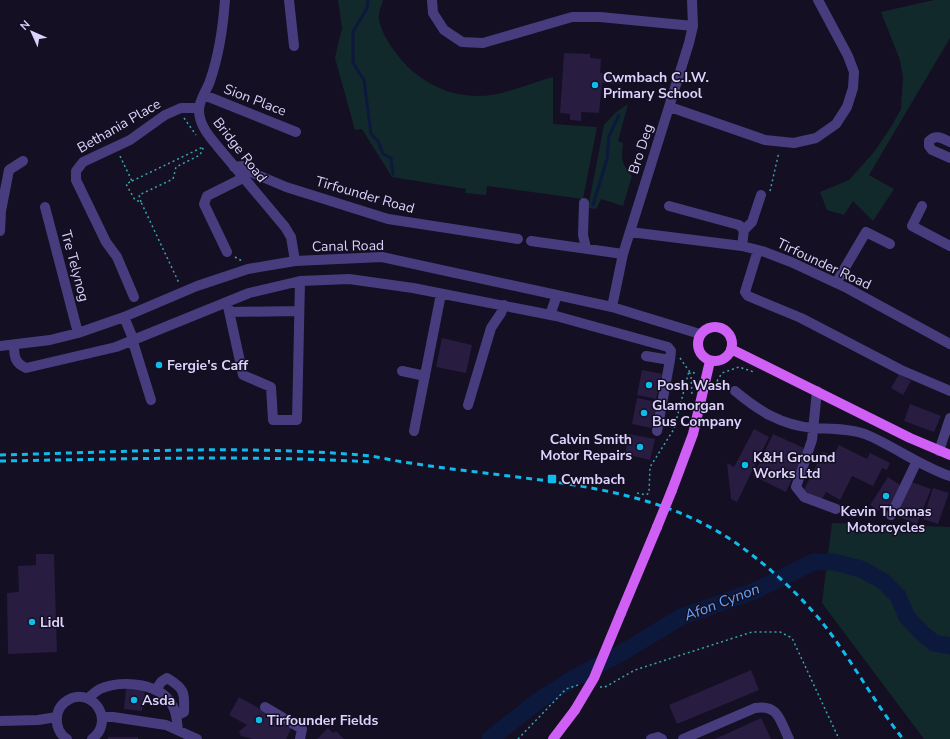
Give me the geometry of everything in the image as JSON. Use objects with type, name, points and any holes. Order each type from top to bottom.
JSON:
[{"type":"main road","points":[[714,326],[724,329],[731,338],[731,349],[729,354],[720,360],[710,360],[701,355],[698,350],[698,339],[700,334],[704,330],[714,326]]},
{"type":"main road","points":[[731,349],[950,455]]},
{"type":"main road","points":[[553,739],[575,710],[594,678],[657,527],[693,434],[710,360]]},
{"type":"street","name":"Bridge Road","points":[[225,0],[220,47],[210,82],[199,108],[200,120],[218,147],[285,227],[291,237],[295,261]]},
{"type":"street","points":[[289,0],[294,46]]},
{"type":"street","points":[[432,0],[433,14],[444,30],[462,42],[483,43],[572,17],[600,17],[693,26]]},
{"type":"street","name":"Bro Deg","points":[[612,307],[623,254],[689,43],[693,26],[692,0]]},
{"type":"street","points":[[670,107],[765,140],[781,142],[794,143],[816,138],[836,124],[847,107],[853,88],[854,72],[848,56],[818,0]]},
{"type":"street","name":"Sion Place","points":[[204,95],[296,132]]},
{"type":"street","name":"Bethania Place","points":[[134,297],[117,257],[106,242],[76,180],[76,170],[83,162],[130,140],[165,115],[178,109],[199,108]]},
{"type":"street","points":[[950,142],[938,136],[933,137],[929,141],[929,146],[932,150],[950,158]]},
{"type":"street","points":[[0,231],[5,185],[9,170],[23,160]]},
{"type":"street","name":"Tirfounder Road","points":[[234,167],[242,166],[253,173],[286,187],[388,219],[518,239]]},
{"type":"street","points":[[227,252],[204,204],[207,196],[243,178]]},
{"type":"street","points":[[742,246],[744,230],[752,222],[761,195]]},
{"type":"street","points":[[584,203],[582,235],[586,248]]},
{"type":"street","points":[[669,206],[739,225],[744,230]]},
{"type":"street","points":[[922,206],[912,226],[950,246]]},
{"type":"street","name":"Tre Telynog","points":[[44,207],[78,333]]},
{"type":"street","name":"Tirfounder Road","points":[[630,232],[742,246],[758,250],[791,262],[836,283],[950,344]]},
{"type":"street","points":[[836,283],[866,232],[890,244]]},
{"type":"street","points":[[531,241],[623,254]]},
{"type":"street","points":[[758,250],[745,292],[748,296],[801,318],[900,370],[950,391]]},
{"type":"street","name":"Canal Road","points":[[0,346],[50,340],[78,333],[124,317],[184,292],[248,269],[295,261],[382,257],[612,307],[700,334]]},
{"type":"street","points":[[14,345],[14,358],[19,365],[26,368],[116,348],[249,293],[300,281],[349,279],[504,305],[550,315],[668,347],[671,350],[670,360],[657,431]]},
{"type":"street","points":[[227,302],[243,375],[271,387],[273,420],[297,420],[298,313],[300,281]]},
{"type":"street","points":[[414,431],[441,294]]},
{"type":"street","points":[[550,315],[557,295]]},
{"type":"street","points":[[468,405],[492,328],[504,305]]},
{"type":"street","points":[[230,312],[298,313]]},
{"type":"street","points":[[124,317],[151,400]]},
{"type":"street","points":[[646,356],[670,360]]},
{"type":"street","points":[[402,371],[425,376]]},
{"type":"street","points":[[734,391],[754,407],[787,424],[813,428],[842,429],[864,434],[933,470],[950,476]]},
{"type":"street","points":[[817,391],[812,440],[796,487],[804,498],[836,509]]},
{"type":"street","points":[[939,451],[950,418]]},
{"type":"street","points":[[891,515],[917,461]]},
{"type":"street","points":[[156,690],[161,682],[167,678],[178,685],[185,694],[184,712],[176,716]]},
{"type":"street","points":[[88,698],[101,689],[126,684],[150,687],[165,695],[174,709],[178,730]]},
{"type":"street","points":[[67,739],[60,732],[57,717],[58,710],[69,699],[76,697],[88,698],[97,704],[103,718],[99,733],[92,739]]},
{"type":"street","points":[[683,739],[755,708],[766,706],[775,711],[789,739]]},
{"type":"street","points":[[265,707],[302,729],[300,739]]},
{"type":"street","points":[[0,721],[38,720],[57,717]]},
{"type":"street","points":[[103,718],[113,717],[166,725],[197,739]]},
{"type":"street","points":[[651,739],[658,737],[662,739]]},
{"type":"path","points":[[178,109],[204,147],[212,151],[218,147]]},
{"type":"path","points":[[761,195],[770,192],[781,142]]},
{"type":"path","points":[[116,147],[132,181]]},
{"type":"path","points":[[141,202],[135,200],[126,184],[204,147]]},
{"type":"path","points":[[184,292],[139,195],[173,179],[176,167],[200,155],[204,147]]},
{"type":"path","points":[[636,493],[646,495],[649,493],[650,467],[674,429],[689,371],[691,376],[692,396]]},
{"type":"path","points":[[598,686],[605,687],[635,670],[752,632],[780,632],[792,638],[839,739]]},
{"type":"path","points":[[518,739],[566,689],[575,685],[583,685]]},
{"type":"green space","points":[[338,0],[383,0],[379,11],[379,20],[384,35],[390,45],[405,64],[416,74],[440,88],[454,93],[482,96],[497,94],[553,77],[553,124],[597,127],[583,199],[487,186],[486,195],[465,193],[466,189],[392,177],[362,129],[355,130],[335,58],[342,28]]},
{"type":"green space","points":[[934,0],[950,0],[950,38],[869,175],[894,189],[873,221],[853,201],[844,215],[827,210],[820,192],[849,180],[874,152],[901,109],[903,77],[900,60],[881,12]]},
{"type":"green space","points":[[628,104],[618,141],[623,143],[623,161],[632,176],[623,206],[601,199],[596,209],[588,208],[604,125],[615,113]]},
{"type":"green space","points":[[832,523],[950,527],[950,739],[924,739],[822,603]]},
{"type":"building","points":[[564,53],[590,54],[590,58],[601,59],[600,73],[623,75],[622,84],[602,83],[599,113],[581,112],[581,121],[570,120],[570,114],[560,113]]},
{"type":"building","points":[[442,338],[472,345],[466,373],[436,367]]},
{"type":"building","name":"Posh Wash","points":[[642,370],[662,374],[656,399],[637,395]]},
{"type":"building","points":[[899,374],[911,381],[903,395],[891,388]]},
{"type":"building","name":"Glamorgan Bus Company","points":[[637,398],[657,402],[652,428],[632,424]]},
{"type":"building","points":[[910,404],[941,416],[934,432],[904,421]]},
{"type":"building","name":"K&H Ground Works Ltd","points":[[754,429],[769,437],[737,502],[731,499],[727,463],[734,467]]},
{"type":"building","name":"Calvin Smith Motor Repairs","points":[[629,434],[655,439],[650,460],[625,454]]},
{"type":"building","points":[[773,434],[806,449],[786,492],[753,476]]},
{"type":"building","points":[[839,445],[867,459],[870,453],[890,463],[887,470],[882,468],[873,486],[852,476],[840,500],[826,492],[821,501],[803,492],[823,452],[833,456]]},
{"type":"building","name":"Kevin Thomas Motorcycles","points":[[888,477],[903,487],[889,509],[883,505],[879,511],[870,505]]},
{"type":"building","points":[[909,481],[931,489],[917,524],[896,516]]},
{"type":"building","points":[[933,488],[949,493],[938,524],[923,519]]},
{"type":"building","name":"Lidl","points":[[36,554],[54,554],[57,652],[8,654],[7,593],[19,592],[18,566],[36,565]]},
{"type":"building","points":[[751,670],[759,690],[677,724],[669,705]]},
{"type":"building","name":"Asda","points":[[126,688],[145,690],[142,711],[124,709]]},
{"type":"building","name":"Tirfounder Fields","points":[[239,697],[292,727],[286,739],[253,739],[241,736],[239,731],[247,725],[229,715]]},
{"type":"building","points":[[761,718],[771,739],[715,739]]},
{"type":"building","points":[[328,728],[333,733],[336,731],[344,739],[317,739]]},
{"type":"building","points":[[108,737],[138,737],[138,739],[108,739]]},
{"type":"waterway","points":[[368,0],[367,8],[353,32],[353,63],[364,80],[371,134],[378,141],[383,154],[391,158],[393,174]]},
{"type":"waterway","points":[[593,205],[607,159],[609,136],[619,115]]},
{"type":"waterway","name":"Afon Cynon","points":[[490,739],[538,701],[571,680],[623,652],[681,617],[754,591],[814,562],[834,562],[861,569],[883,581],[898,596],[907,617],[922,633],[934,643],[950,646]]},
{"type":"railway","points":[[0,455],[180,450],[270,450],[360,455],[429,466],[551,481],[615,493],[647,501],[678,512],[708,526],[736,543],[787,585],[811,609],[831,634],[903,739]]},
{"type":"railway","points":[[0,461],[234,458],[374,462]]},
{"type":"place","name":"Cwmbach C.I.W. Primary School","points":[[595,85]]},
{"type":"place","name":"Fergie's Caff","points":[[159,365]]},
{"type":"place","name":"Posh Wash","points":[[649,385]]},
{"type":"place","name":"Glamorgan Bus Company","points":[[644,413]]},
{"type":"place","name":"Calvin Smith Motor Repairs","points":[[640,447]]},
{"type":"place","name":"K&H Ground Works Ltd","points":[[745,465]]},
{"type":"place","name":"Cwmbach","points":[[552,479]]},
{"type":"place","name":"Kevin Thomas Motorcycles","points":[[886,496]]},
{"type":"place","name":"Lidl","points":[[32,622]]},
{"type":"place","name":"Asda","points":[[134,700]]},
{"type":"place","name":"Tirfounder Fields","points":[[259,720]]}]
